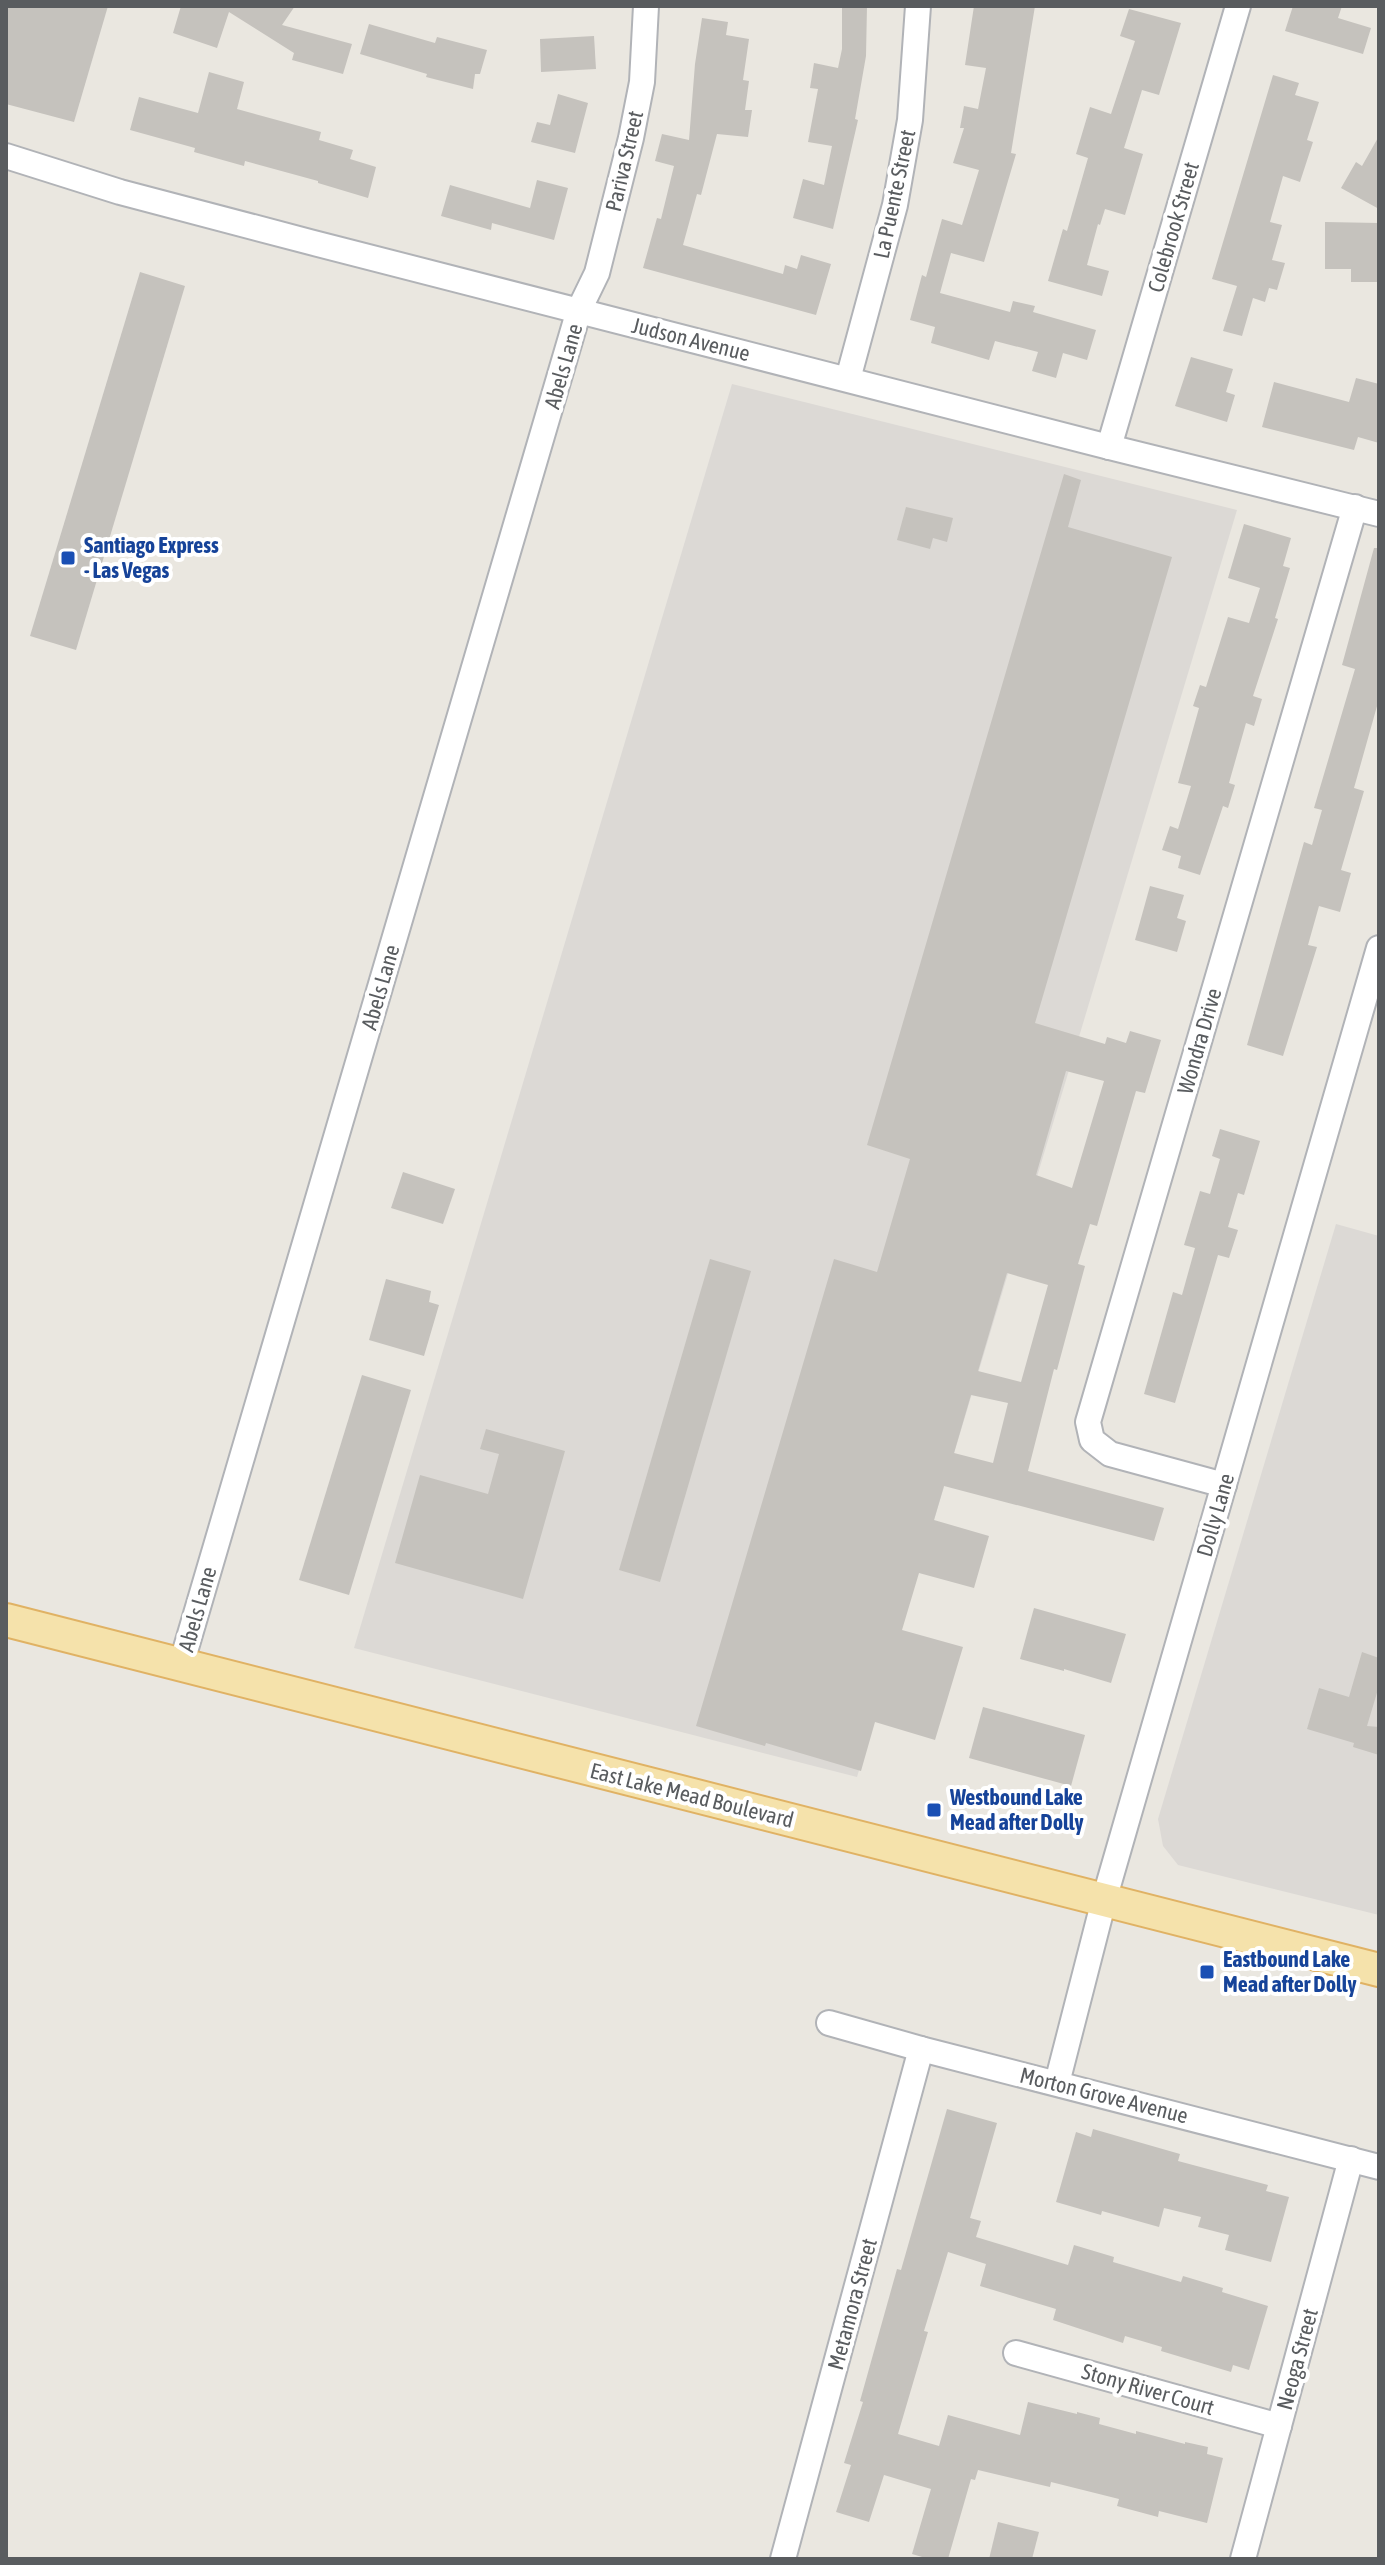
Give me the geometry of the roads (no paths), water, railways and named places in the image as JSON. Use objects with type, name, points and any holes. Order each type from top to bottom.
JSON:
[{"type":"main road","name":"East Lake Mead Boulevard","points":[[6,1620],[1379,1970]]},
{"type":"street","name":"Pariva Street","points":[[579,310],[597,273],[631,138],[642,82],[646,6]]},
{"type":"street","name":"La Puente Street","points":[[848,379],[895,205],[910,120],[918,6]]},
{"type":"street","name":"Colebrook Street","points":[[1109,447],[1238,6]]},
{"type":"street","name":"Judson Avenue","points":[[6,156],[120,192],[1379,514]]},
{"type":"street","name":"Abels Lane","points":[[181,1665],[579,310]]},
{"type":"street","name":"Wondra Drive","points":[[1224,1485],[1110,1454],[1092,1440],[1088,1422],[1355,507]]},
{"type":"street","name":"Dolly Lane","points":[[1057,2083],[1104,1900],[1379,948]]},
{"type":"street","name":"Morton Grove Avenue","points":[[829,2023],[1379,2167]]},
{"type":"street","name":"Metamora Street","points":[[783,2559],[921,2049]]},
{"type":"street","name":"Neoga Street","points":[[1243,2559],[1351,2159]]},
{"type":"street","name":"Stony River Court","points":[[1016,2353],[1279,2426]]},
{"type":"place","name":"Santiago Express - Las Vegas","points":[[68,558]]},
{"type":"place","name":"Westbound Lake Mead after Dolly","points":[[934,1810]]},
{"type":"place","name":"Eastbound Lake Mead after Dolly","points":[[1207,1972]]}]
